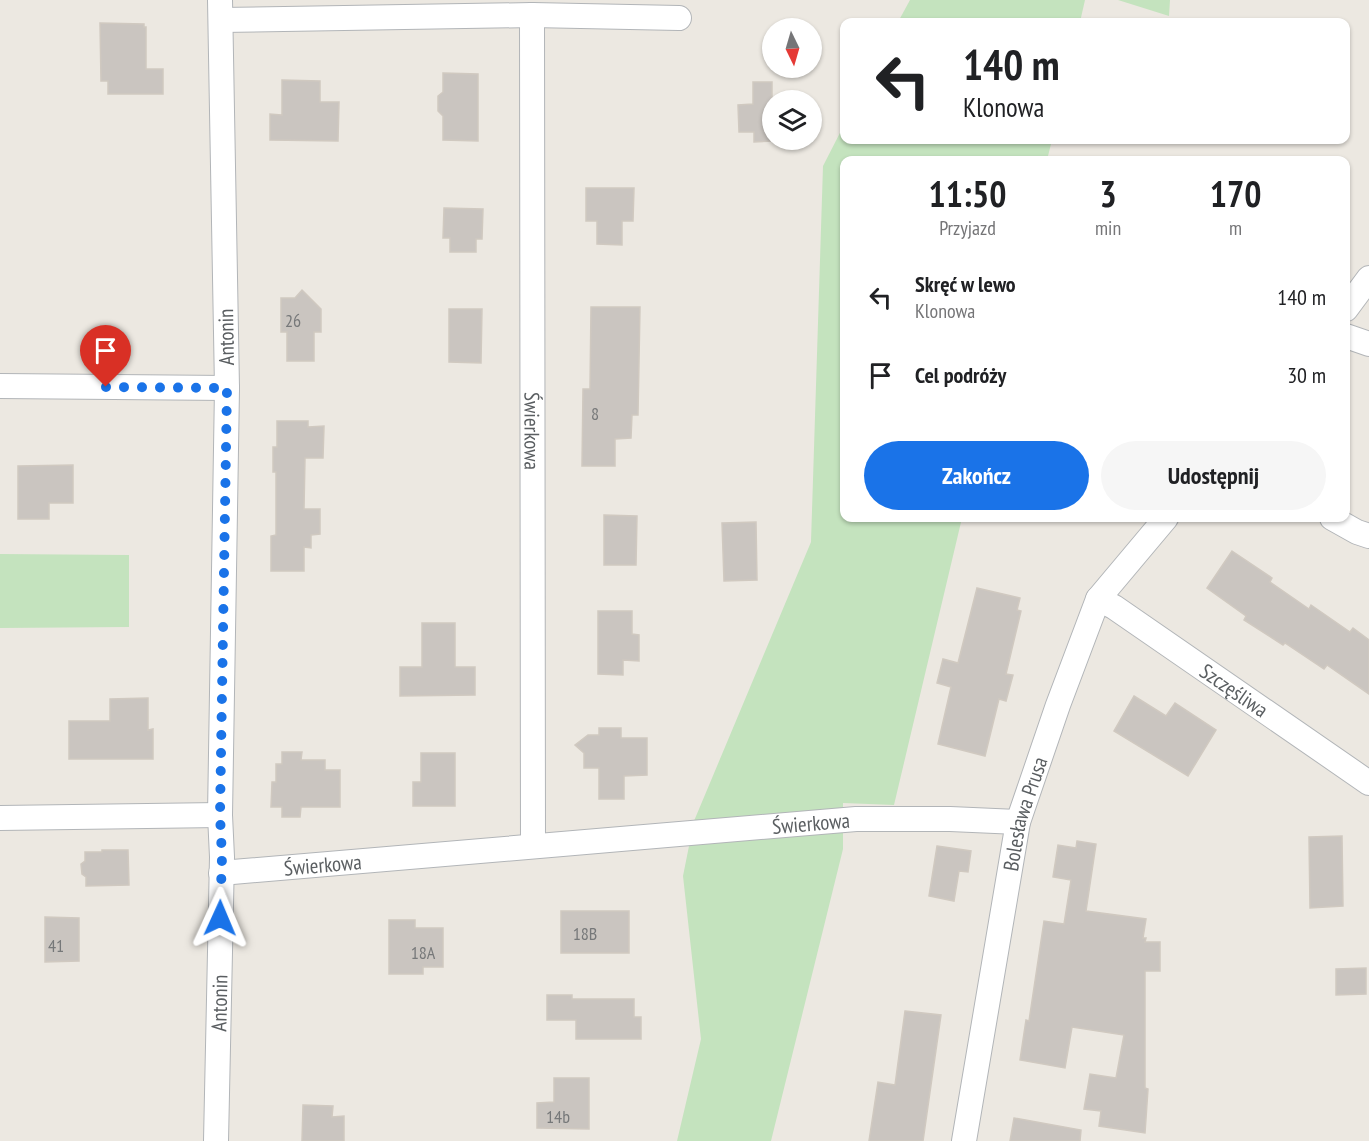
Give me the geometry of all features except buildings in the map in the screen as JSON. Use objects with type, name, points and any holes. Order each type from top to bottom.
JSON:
[{"type":"street","points":[[220,10],[679,18]]},
{"type":"street","name":"Antonin","points":[[216,1141],[222,857],[220,815],[227,388],[220,10]]},
{"type":"street","name":"Świerkowa","points":[[532,15],[533,846]]},
{"type":"street","points":[[1350,304],[1369,278]]},
{"type":"street","points":[[1350,337],[1369,344]]},
{"type":"street","points":[[0,386],[227,388]]},
{"type":"street","name":"Bolesława Prusa","points":[[964,1141],[1018,822],[1058,705],[1098,599],[1163,522]]},
{"type":"street","points":[[1339,522],[1369,536]]},
{"type":"street","name":"Szczęśliwa","points":[[1098,599],[1369,783]]},
{"type":"street","points":[[0,818],[220,815]]},
{"type":"street","name":"Świerkowa","points":[[221,873],[856,819],[1018,822]]},
{"type":"green space","points":[[910,0],[1085,0],[1081,18],[900,18]]},
{"type":"green space","points":[[1118,0],[1170,0],[1169,16]]},
{"type":"green space","points":[[840,133],[840,144],[1051,144],[1048,156],[840,156],[840,522],[961,522],[894,805],[843,803],[843,849],[771,1141],[677,1141],[701,1039],[683,876],[694,821],[811,542],[823,166]]},
{"type":"green space","points":[[0,554],[129,555],[129,627],[0,628]]},
{"type":"route","points":[[106,387],[227,388],[220,918]]}]
